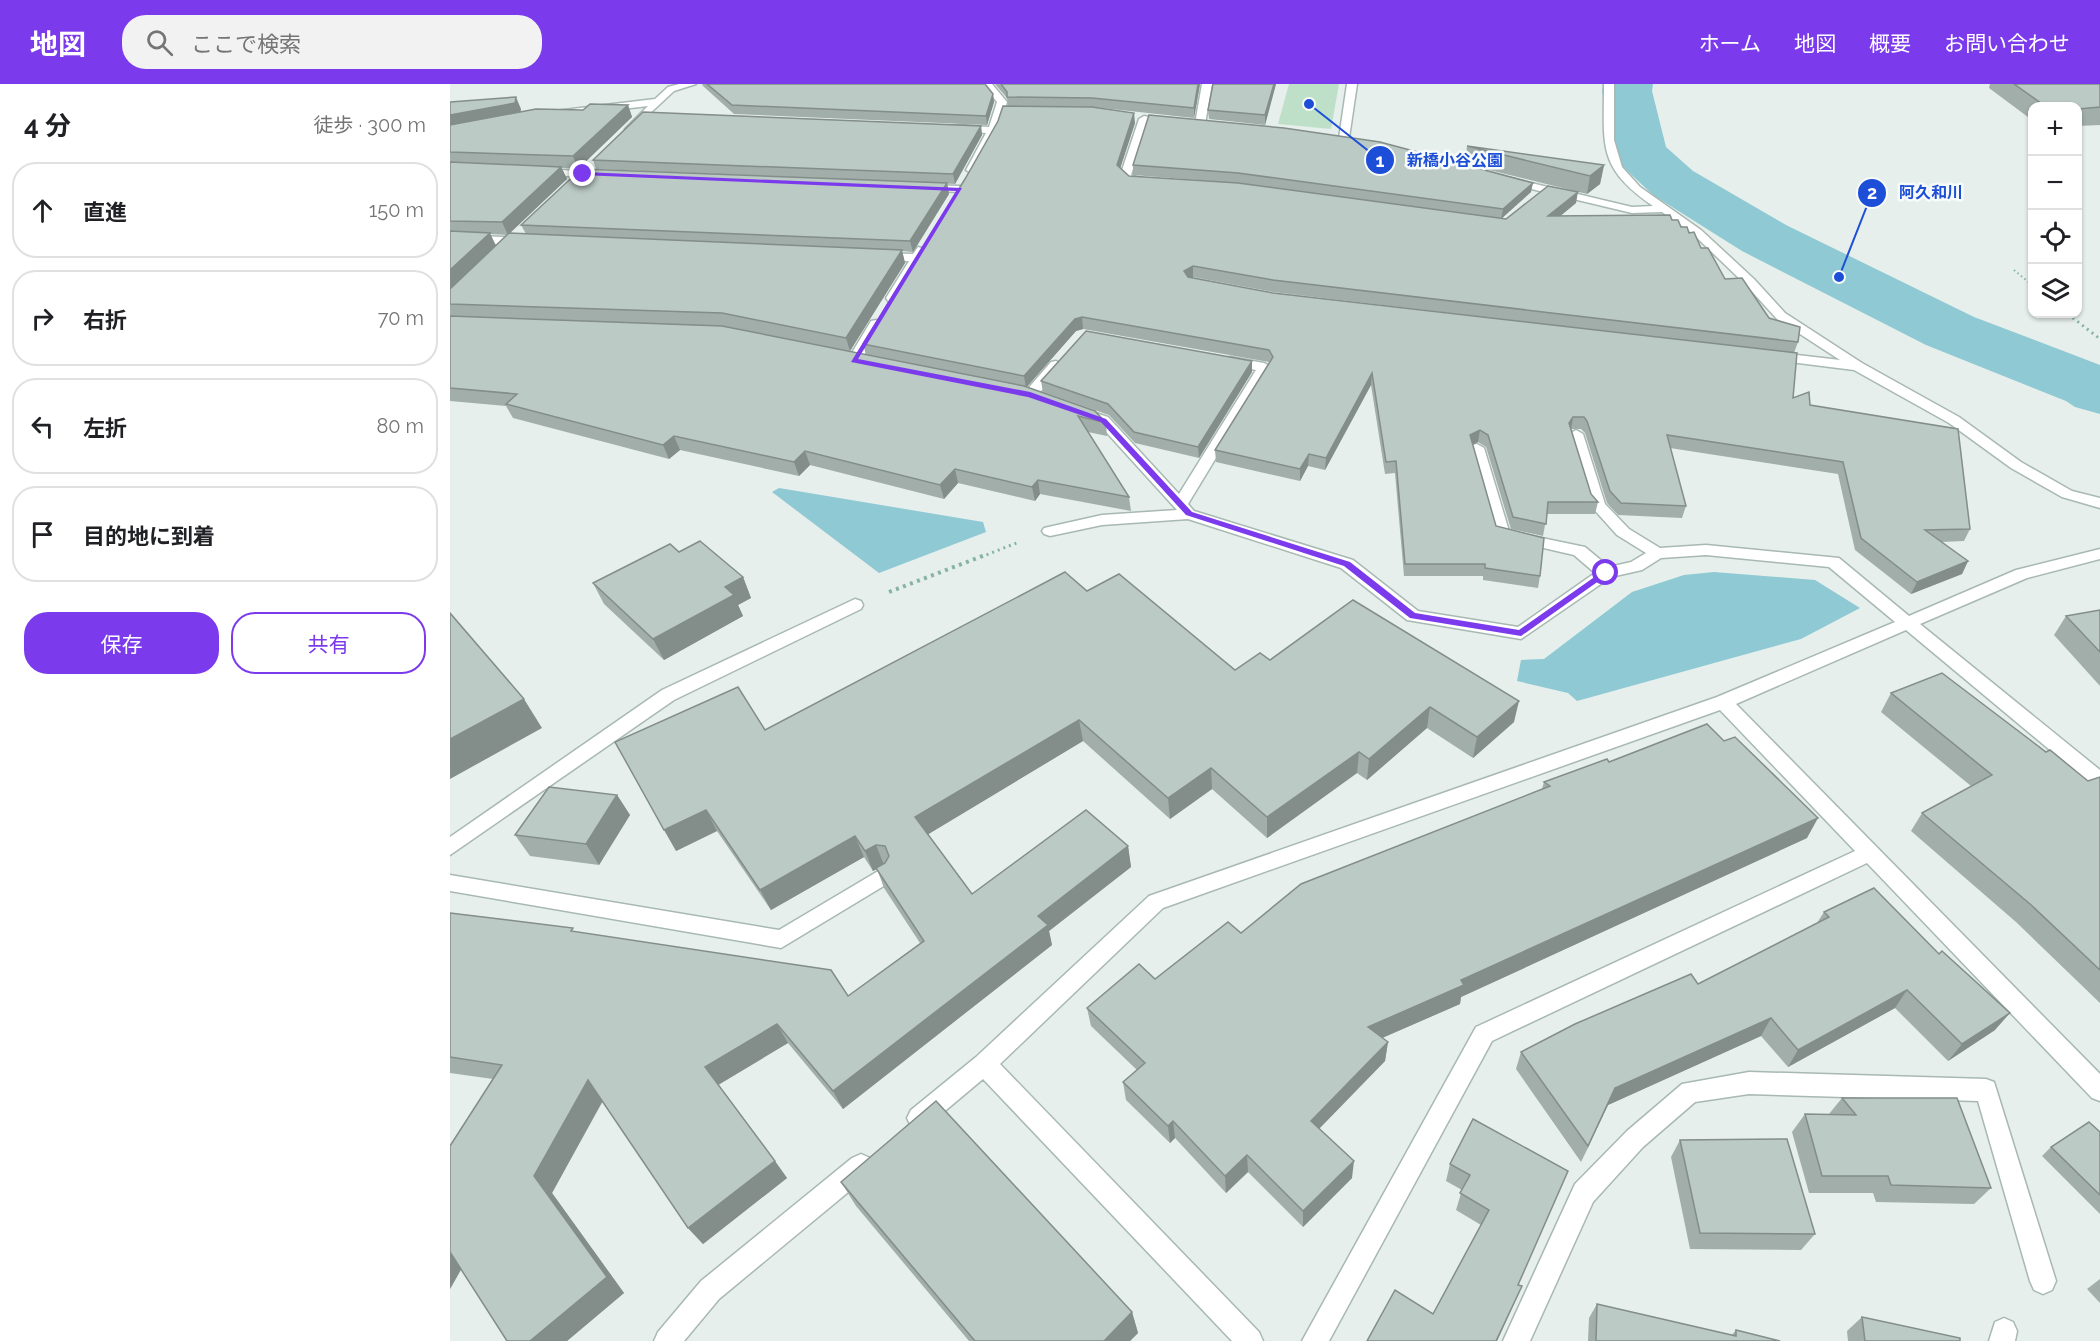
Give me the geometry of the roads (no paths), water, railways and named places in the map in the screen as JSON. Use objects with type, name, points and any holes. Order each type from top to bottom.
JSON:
[{"type":"street","points":[[621,138],[649,116],[658,102],[671,89],[691,84]]},
{"type":"street","points":[[913,187],[957,194],[1005,111],[1002,102],[987,84]]},
{"type":"street","points":[[1151,182],[1130,181],[1125,176],[1138,119],[1205,124],[1207,84]]},
{"type":"street","points":[[1328,135],[1349,139],[1352,84]]},
{"type":"street","points":[[1609,84],[1609,140],[1617,168],[1636,189],[1697,232],[1750,282],[1781,316],[1857,366],[1954,420],[2016,465],[2067,494],[2100,503]]},
{"type":"street","points":[[539,116],[600,107],[658,102]]},
{"type":"street","points":[[946,128],[993,130]]},
{"type":"street","points":[[567,189],[598,160]]},
{"type":"street","points":[[527,172],[606,175]]},
{"type":"street","points":[[1500,178],[1540,194],[1632,210],[1661,208]]},
{"type":"street","points":[[496,256],[527,226]]},
{"type":"street","points":[[450,238],[535,242]]},
{"type":"street","points":[[854,361],[929,238]]},
{"type":"street","points":[[869,256],[916,258]]},
{"type":"street","points":[[1051,402],[1024,394],[1068,352]]},
{"type":"street","points":[[1764,356],[1857,366]]},
{"type":"street","points":[[1184,509],[1264,367],[1219,359]]},
{"type":"street","points":[[1072,409],[1103,420],[1184,509]]},
{"type":"street","points":[[1576,434],[1598,506],[1623,532],[1657,553]]},
{"type":"street","points":[[1477,448],[1502,534],[1579,551],[1606,573]]},
{"type":"street","points":[[1050,531],[1102,520],[1184,509],[1347,564],[1413,616],[1521,633],[1606,573],[1636,566],[1657,553],[1706,550],[1833,562],[2100,780]]},
{"type":"street","points":[[902,1132],[984,1064],[1156,902],[1723,702],[2022,574],[2100,554]]},
{"type":"street","points":[[450,847],[668,696],[855,605]]},
{"type":"street","points":[[1723,702],[2100,1090]]},
{"type":"street","points":[[1316,1341],[1484,1034],[1869,853]]},
{"type":"street","points":[[450,883],[781,939],[885,875]]},
{"type":"street","points":[[984,1064],[1250,1341]]},
{"type":"street","points":[[1516,1341],[1584,1193],[1635,1139],[1690,1092],[1749,1083],[1986,1090],[2043,1281]]},
{"type":"street","points":[[667,1341],[710,1290],[874,1155]]},
{"type":"water","points":[[779,488],[983,522],[986,532],[879,573],[772,492]]},
{"type":"water","points":[[1714,572],[1815,580],[1860,608],[1801,639],[1577,701],[1568,693],[1517,681],[1521,660],[1544,659],[1632,592],[1684,575]]},
{"type":"waterway","points":[[1628,84],[1627,91],[1640,153],[1673,183],[1764,238],[1950,331],[2091,386],[2100,392]]},
{"type":"place","name":"新橋小谷公園","points":[[1309,104]]},
{"type":"place","name":"阿久和川","points":[[1839,277]]}]
